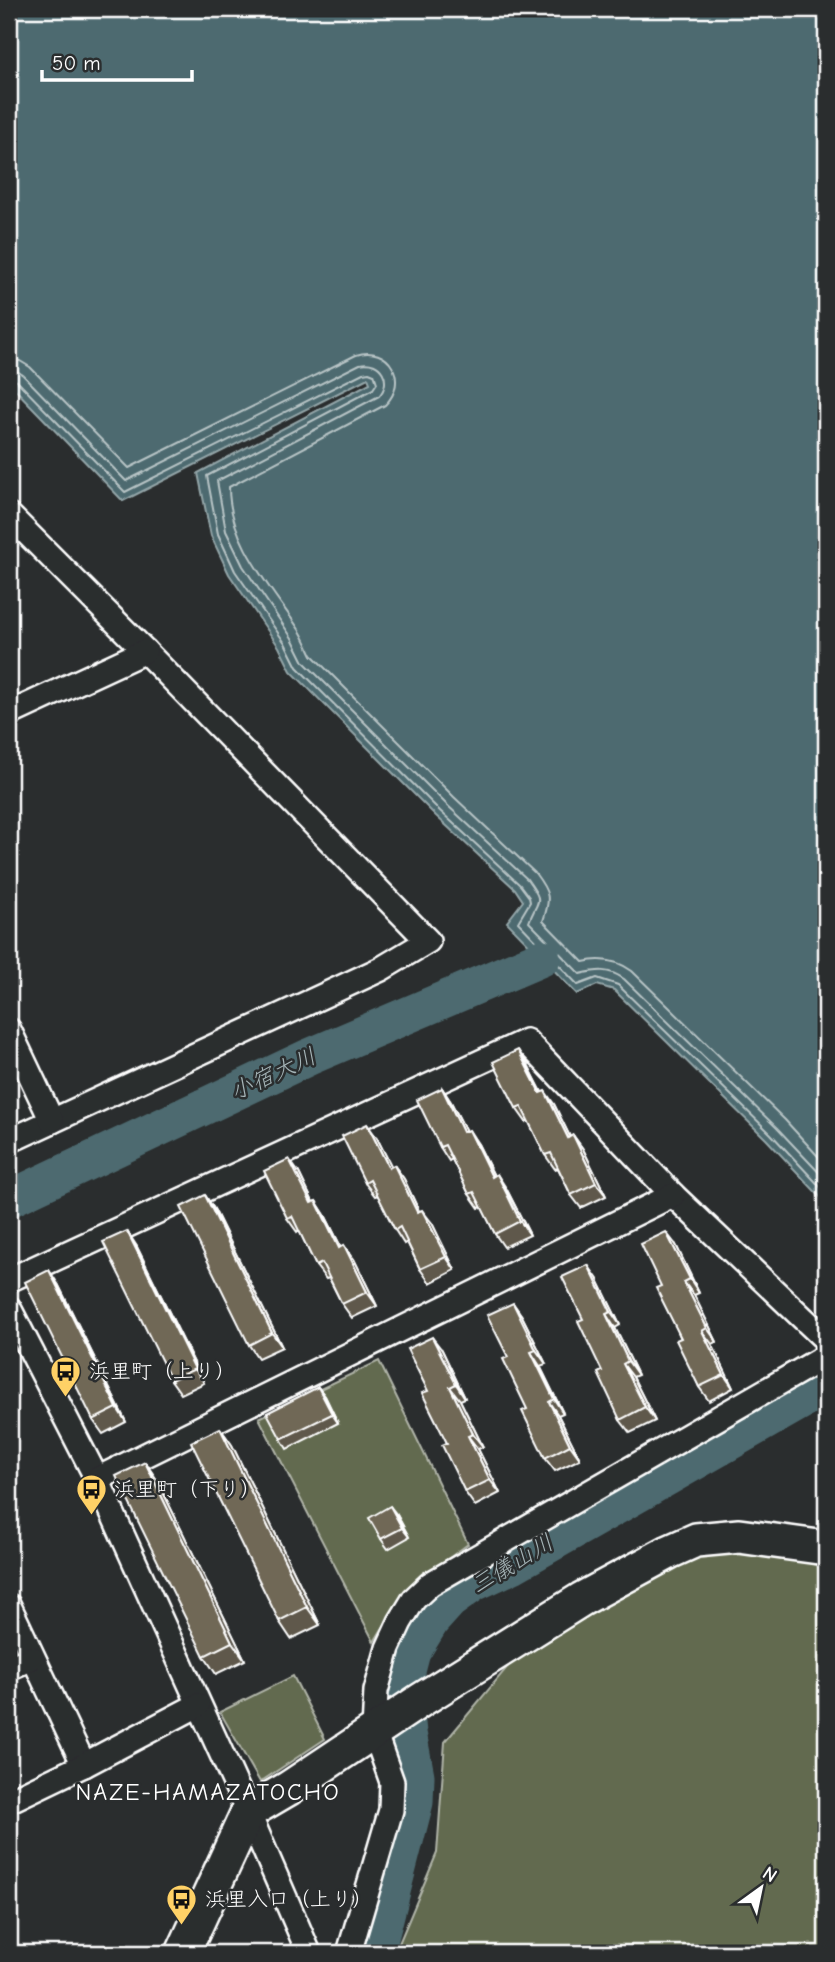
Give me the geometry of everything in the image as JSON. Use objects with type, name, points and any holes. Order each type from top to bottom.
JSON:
[{"type":"street","points":[[9,515],[428,941],[381,969],[9,1140]]},
{"type":"street","points":[[9,714],[145,651]]},
{"type":"street","points":[[9,1030],[52,1121]]},
{"type":"street","points":[[9,1280],[526,1041],[673,1195],[826,1340]]},
{"type":"street","points":[[97,1479],[673,1195]]},
{"type":"street","points":[[9,1308],[97,1479],[309,1953]]},
{"type":"street","points":[[349,1953],[391,1810],[392,1782],[378,1729],[376,1691],[388,1648],[414,1600],[429,1584],[826,1356]]},
{"type":"street","points":[[183,1953],[248,1812],[289,1788],[421,1700],[582,1599],[668,1552],[696,1541],[739,1536],[826,1548]]},
{"type":"street","points":[[9,1606],[84,1765]]},
{"type":"street","points":[[9,1668],[32,1658]]},
{"type":"street","points":[[9,1801],[198,1705]]},
{"type":"green space","points":[[379,1361],[468,1544],[414,1584],[396,1606],[374,1642],[259,1418]]},
{"type":"green space","points":[[723,1537],[826,1568],[826,1953],[395,1953],[437,1853],[445,1742],[544,1623]]},
{"type":"green space","points":[[293,1676],[325,1739],[260,1782],[220,1712]]},
{"type":"water","points":[[9,9],[826,9],[826,1203],[766,1139],[614,990],[597,985],[577,994],[507,922],[523,901],[515,889],[436,816],[291,671],[279,647],[229,574],[211,536],[198,473],[370,383],[368,378],[123,501],[9,383]]},
{"type":"building","points":[[518,1050],[540,1093],[545,1091],[568,1138],[573,1135],[596,1183],[571,1195],[551,1153],[545,1155],[521,1106],[516,1108],[493,1062]]},
{"type":"building","points":[[442,1088],[463,1132],[469,1130],[492,1177],[497,1174],[520,1221],[495,1234],[474,1192],[469,1194],[445,1145],[440,1147],[417,1100]]},
{"type":"building","points":[[367,1124],[389,1168],[394,1165],[417,1212],[422,1210],[446,1257],[420,1269],[400,1227],[395,1230],[370,1180],[365,1183],[342,1136]]},
{"type":"building","points":[[289,1159],[311,1203],[316,1201],[339,1248],[344,1245],[367,1292],[342,1304],[322,1263],[316,1266],[292,1216],[287,1218],[264,1171]]},
{"type":"building","points":[[205,1195],[272,1333],[249,1345],[181,1207]]},
{"type":"building","points":[[127,1231],[195,1369],[171,1380],[103,1242]]},
{"type":"building","points":[[666,1232],[690,1279],[684,1282],[707,1328],[702,1331],[724,1375],[699,1387],[676,1340],[681,1338],[656,1288],[661,1286],[641,1244]]},
{"type":"building","points":[[588,1265],[611,1312],[606,1314],[628,1361],[623,1364],[645,1407],[620,1420],[598,1373],[602,1371],[578,1321],[583,1319],[562,1277]]},
{"type":"building","points":[[49,1270],[117,1408],[93,1420],[25,1282]]},
{"type":"building","points":[[513,1303],[536,1350],[531,1352],[554,1399],[549,1402],[570,1445],[545,1458],[522,1411],[527,1409],[503,1359],[508,1357],[487,1315]]},
{"type":"building","points":[[432,1337],[456,1384],[450,1387],[473,1434],[468,1436],[490,1480],[465,1492],[442,1445],[447,1443],[422,1393],[428,1391],[407,1349]]},
{"type":"building","points":[[318,1387],[332,1414],[281,1439],[267,1413]]},
{"type":"building","points":[[220,1428],[307,1607],[279,1621],[191,1442]]},
{"type":"building","points":[[145,1462],[232,1642],[204,1656],[116,1476]]},
{"type":"building","points":[[390,1506],[402,1528],[381,1539],[369,1518]]},
{"type":"waterway","name":"小宿大川","points":[[9,1199],[309,1057],[542,958]]},
{"type":"waterway","name":"三儀山川","points":[[376,1953],[415,1802],[416,1776],[403,1686],[412,1652],[431,1621],[449,1601],[474,1583],[513,1565],[826,1387]]},
{"type":"place","name":"浜里町（上り）","points":[[66,1398]]},
{"type":"place","name":"浜里町（下り）","points":[[91,1516]]},
{"type":"place","name":"浜里入口（上り）","points":[[182,1926]]},
{"type":"district","name":"NAZE-HAMAZATOCHO","points":[[208,1792]]}]
